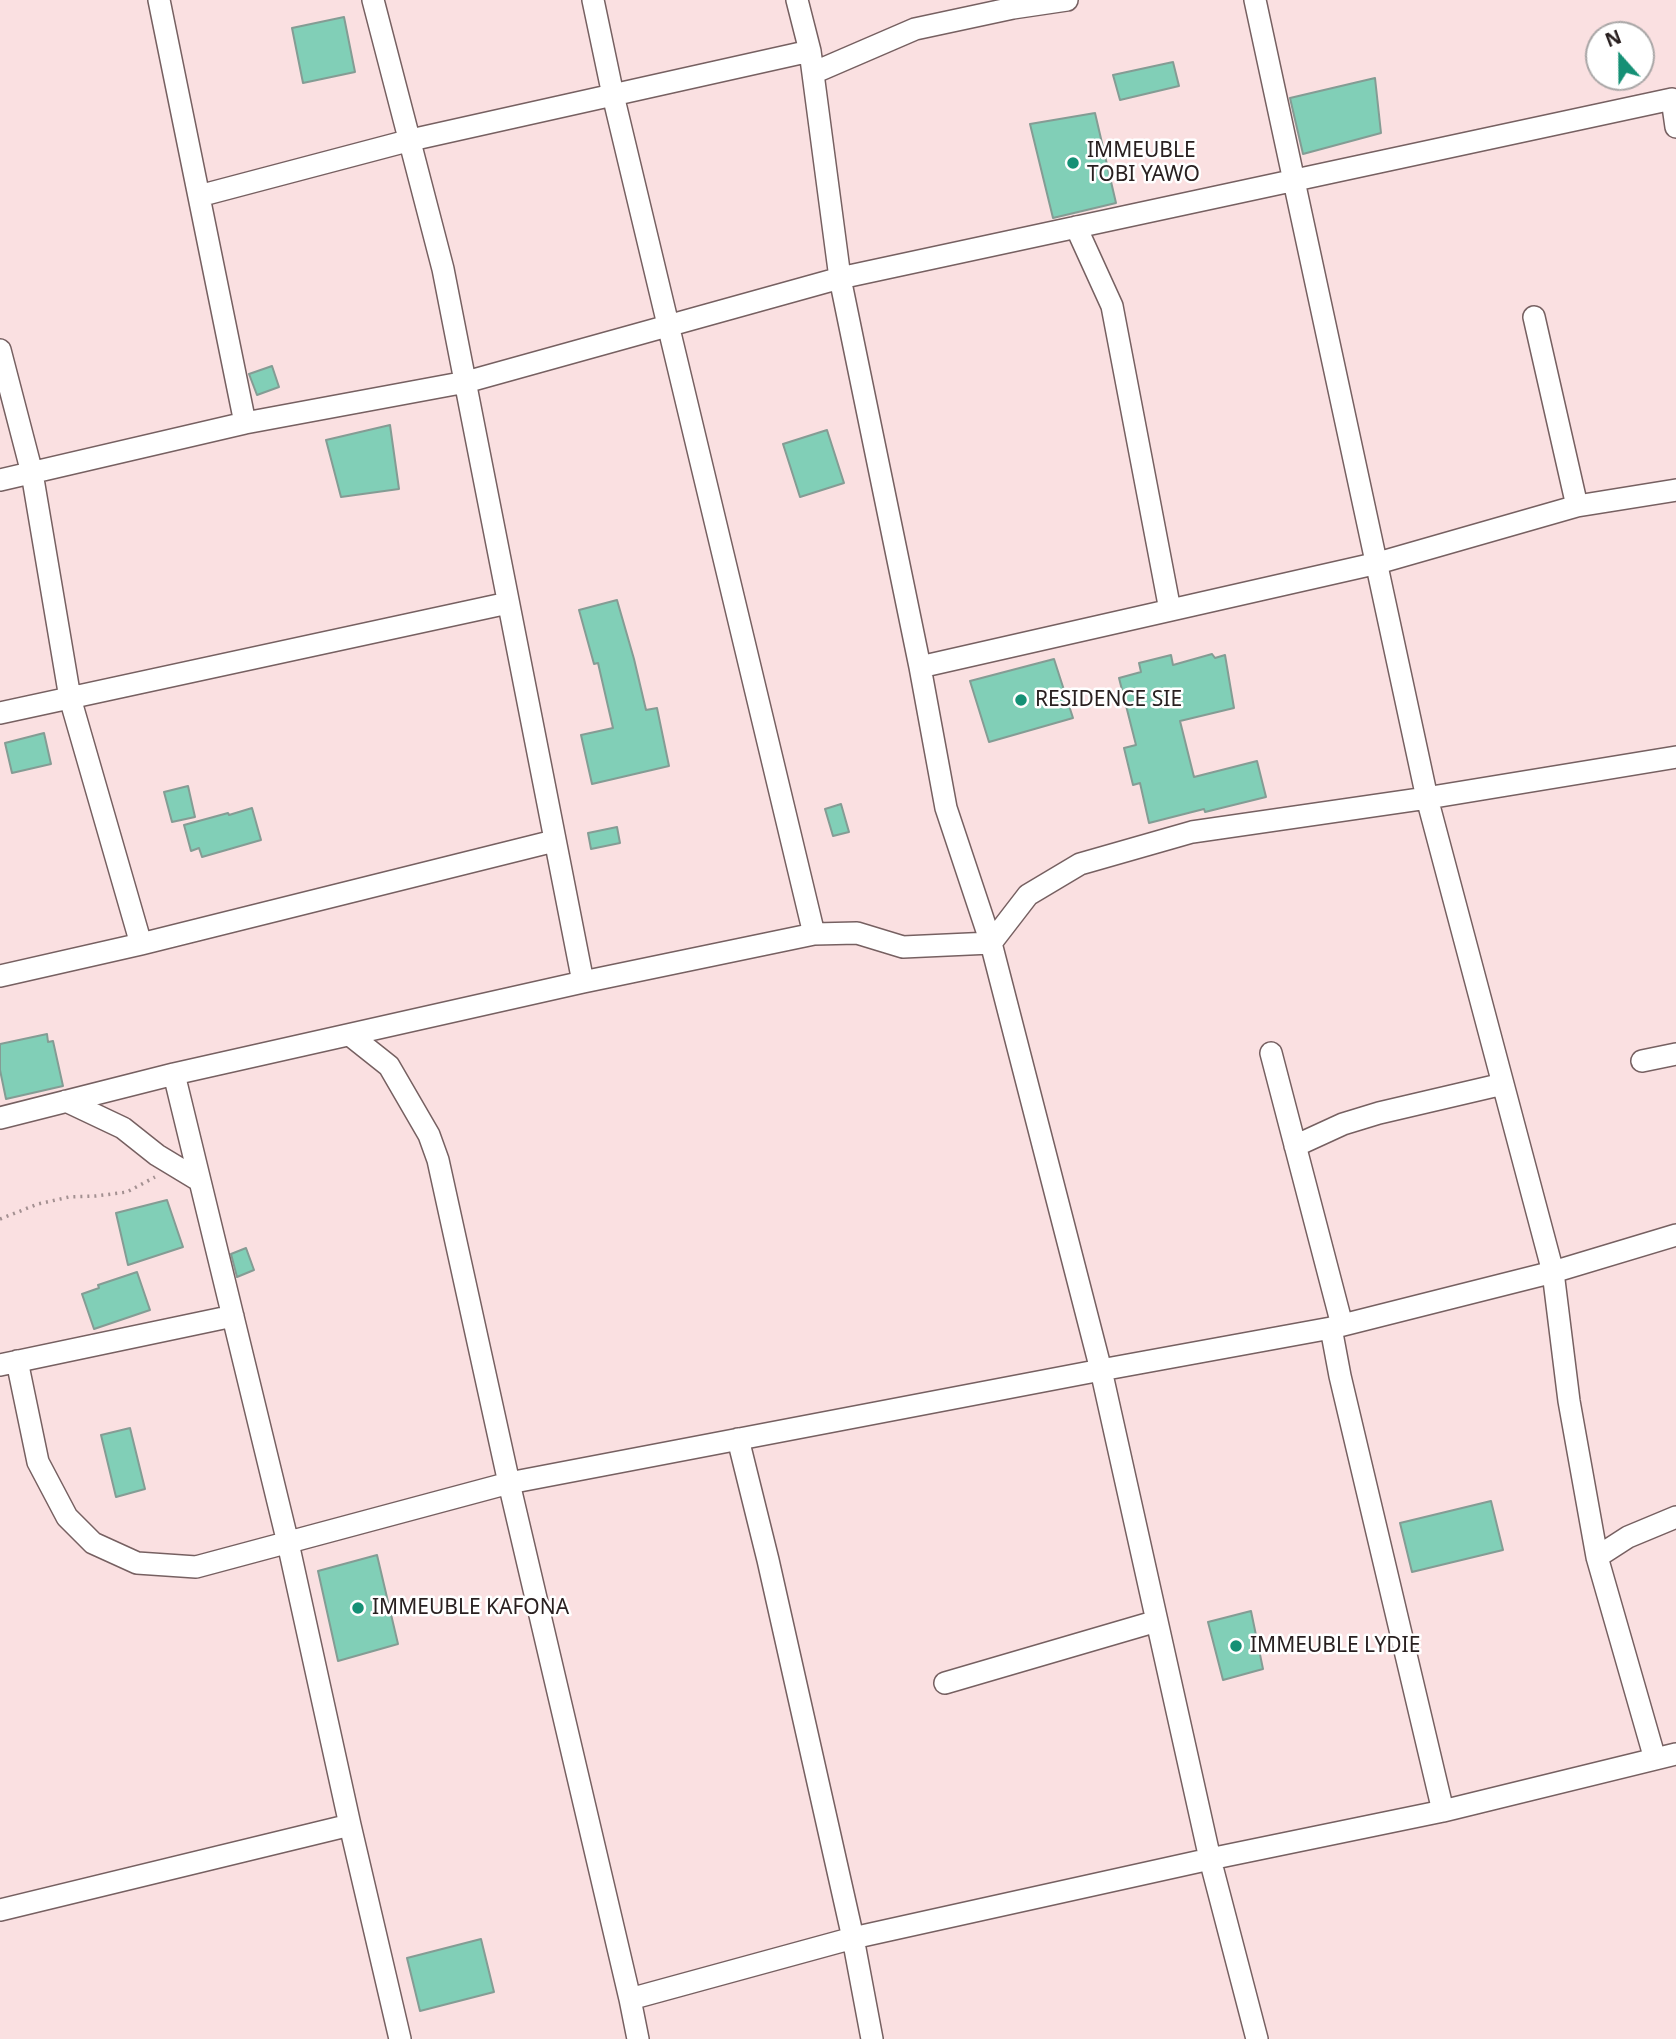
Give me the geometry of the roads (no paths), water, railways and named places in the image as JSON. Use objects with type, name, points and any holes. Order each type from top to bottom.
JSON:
[{"type":"street","points":[[159,0],[245,423]]},
{"type":"street","points":[[373,0],[443,269],[583,982]]},
{"type":"street","points":[[593,0],[613,95],[814,934]]},
{"type":"street","points":[[797,0],[810,51],[840,278],[920,667],[946,808],[991,943],[1101,1370],[1210,1859],[1257,2039]]},
{"type":"street","points":[[813,73],[915,29],[1012,4],[1067,0]]},
{"type":"street","points":[[1255,0],[1427,798],[1553,1272],[1569,1401],[1597,1557],[1655,1759]]},
{"type":"street","points":[[199,197],[411,140],[810,51]]},
{"type":"street","points":[[0,480],[245,423],[466,382],[840,278],[1672,99],[1676,127]]},
{"type":"street","points":[[1076,227],[1112,306],[1170,610]]},
{"type":"street","points":[[1534,317],[1577,506]]},
{"type":"street","points":[[0,350],[32,473],[70,698],[141,944]]},
{"type":"street","points":[[920,667],[1378,563],[1577,506],[1676,490]]},
{"type":"street","points":[[0,713],[508,603]]},
{"type":"street","points":[[0,1118],[174,1074],[583,982],[814,934],[857,933],[903,947],[991,943],[1028,895],[1080,864],[1192,832],[1427,798],[1676,757]]},
{"type":"street","points":[[0,976],[141,944],[554,841]]},
{"type":"street","points":[[350,1035],[389,1066],[429,1135],[438,1160],[509,1483],[638,2039]]},
{"type":"street","points":[[1271,1053],[1337,1327],[1344,1389],[1443,1811]]},
{"type":"street","points":[[1642,1061],[1676,1054]]},
{"type":"street","points":[[174,1074],[288,1543],[400,2039]]},
{"type":"street","points":[[1295,1146],[1343,1124],[1379,1113],[1503,1084]]},
{"type":"street","points":[[66,1101],[123,1128],[157,1155],[200,1181]]},
{"type":"street","points":[[233,1316],[8,1363],[38,1462],[67,1517],[93,1543],[137,1563],[196,1567],[509,1483],[1337,1327],[1553,1272],[1676,1235]]},
{"type":"street","points":[[738,1439],[853,1938],[872,2039]]},
{"type":"street","points":[[1597,1557],[1628,1537],[1676,1517]]},
{"type":"street","points":[[945,1683],[1157,1621]]},
{"type":"street","points":[[630,1999],[853,1938],[1210,1859],[1443,1811],[1676,1754]]},
{"type":"street","points":[[0,1910],[350,1825]]},
{"type":"place","name":"IMMEUBLE TOBI YAWO","points":[[1073,163]]},
{"type":"place","name":"RESIDENCE SIE","points":[[1021,700]]},
{"type":"place","name":"IMMEUBLE KAFONA","points":[[358,1608]]},
{"type":"place","name":"IMMEUBLE LYDIE","points":[[1236,1646]]}]
